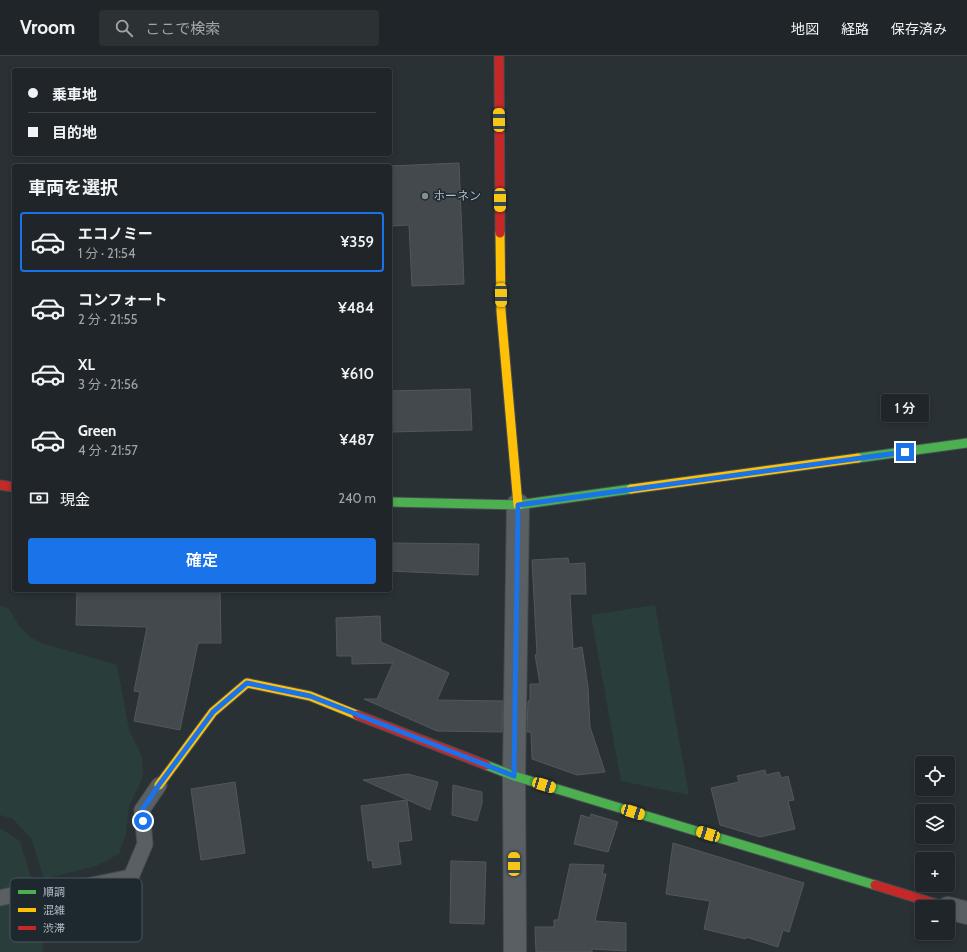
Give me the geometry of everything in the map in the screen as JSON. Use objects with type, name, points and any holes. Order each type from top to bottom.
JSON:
[{"type":"street","points":[[498,56],[501,311],[518,505],[514,776],[515,952]]},
{"type":"street","points":[[392,502],[518,505],[967,443]]},
{"type":"street","points":[[0,485],[12,486]]},
{"type":"street","points":[[159,785],[213,712],[247,683],[310,696],[514,776],[924,900]]},
{"type":"street","points":[[955,909],[967,913]]},
{"type":"lane","points":[[126,878],[131,877],[145,844],[142,810],[159,785]]},
{"type":"lane","points":[[0,898],[10,896]]},
{"type":"green space","points":[[0,605],[9,609],[19,626],[30,637],[42,643],[117,665],[129,730],[142,757],[143,777],[129,806],[126,833],[119,854],[96,866],[44,878],[31,838],[13,819],[0,815]]},
{"type":"green space","points":[[655,605],[689,795],[621,781],[591,615]]},
{"type":"green space","points":[[0,828],[20,841],[31,878],[10,878],[10,942],[42,942],[43,952],[0,952]]},
{"type":"building","name":"ホーネン","points":[[459,163],[464,284],[412,286],[409,225],[392,226],[392,166]]},
{"type":"building","points":[[470,389],[472,430],[392,432],[392,391]]},
{"type":"building","points":[[392,543],[479,544],[478,575],[392,571]]},
{"type":"building","points":[[568,558],[569,564],[585,563],[586,594],[570,594],[573,649],[582,647],[588,687],[590,727],[605,772],[577,775],[532,759],[531,732],[527,732],[530,684],[540,684],[535,655],[537,654],[532,560]]},
{"type":"building","points":[[77,592],[220,592],[221,643],[198,643],[180,730],[134,721],[140,692],[134,691],[147,627],[76,625]]},
{"type":"building","points":[[380,616],[381,642],[449,673],[437,700],[503,701],[502,732],[437,731],[364,699],[377,699],[393,663],[352,664],[352,656],[337,656],[336,618]]},
{"type":"building","points":[[765,770],[766,775],[779,772],[781,778],[788,776],[794,800],[788,801],[795,829],[760,837],[720,825],[711,788],[739,782],[737,776]]},
{"type":"building","points":[[408,774],[438,782],[430,810],[363,780]]},
{"type":"building","points":[[235,782],[245,853],[201,860],[191,789]]},
{"type":"building","points":[[453,785],[482,792],[482,803],[477,821],[452,815]]},
{"type":"building","points":[[407,800],[412,840],[398,842],[401,864],[373,868],[372,860],[368,861],[361,806]]},
{"type":"building","points":[[591,814],[618,822],[608,852],[574,844],[581,815],[590,818]]},
{"type":"building","points":[[673,843],[804,883],[789,932],[783,930],[778,947],[746,937],[746,939],[704,929],[710,901],[666,894]]},
{"type":"building","points":[[451,861],[486,862],[484,924],[450,923]]},
{"type":"building","points":[[570,864],[604,865],[602,874],[606,874],[595,921],[626,923],[626,951],[592,949],[592,952],[536,952],[535,927],[554,927],[554,920],[558,920]]},
{"type":"traffic: fast","points":[[858,458],[967,443]]},
{"type":"traffic: fast","points":[[392,502],[518,505],[631,489]]},
{"type":"traffic: fast","points":[[486,765],[514,776],[875,885]]},
{"type":"traffic: slow","points":[[500,233],[501,311],[518,505]]},
{"type":"traffic: slow","points":[[631,489],[858,458]]},
{"type":"traffic: slow","points":[[159,785],[213,712],[247,683],[310,696],[357,715]]},
{"type":"traffic: jam","points":[[499,56],[500,233]]},
{"type":"traffic: jam","points":[[0,485],[12,487]]},
{"type":"traffic: jam","points":[[357,715],[486,765]]},
{"type":"traffic: jam","points":[[875,885],[923,900]]},
{"type":"place","name":"ホーネン","points":[[425,196]]},
{"type":"route","points":[[143,821],[142,810],[213,712],[247,683],[310,696],[514,776],[518,505],[905,452]]}]
